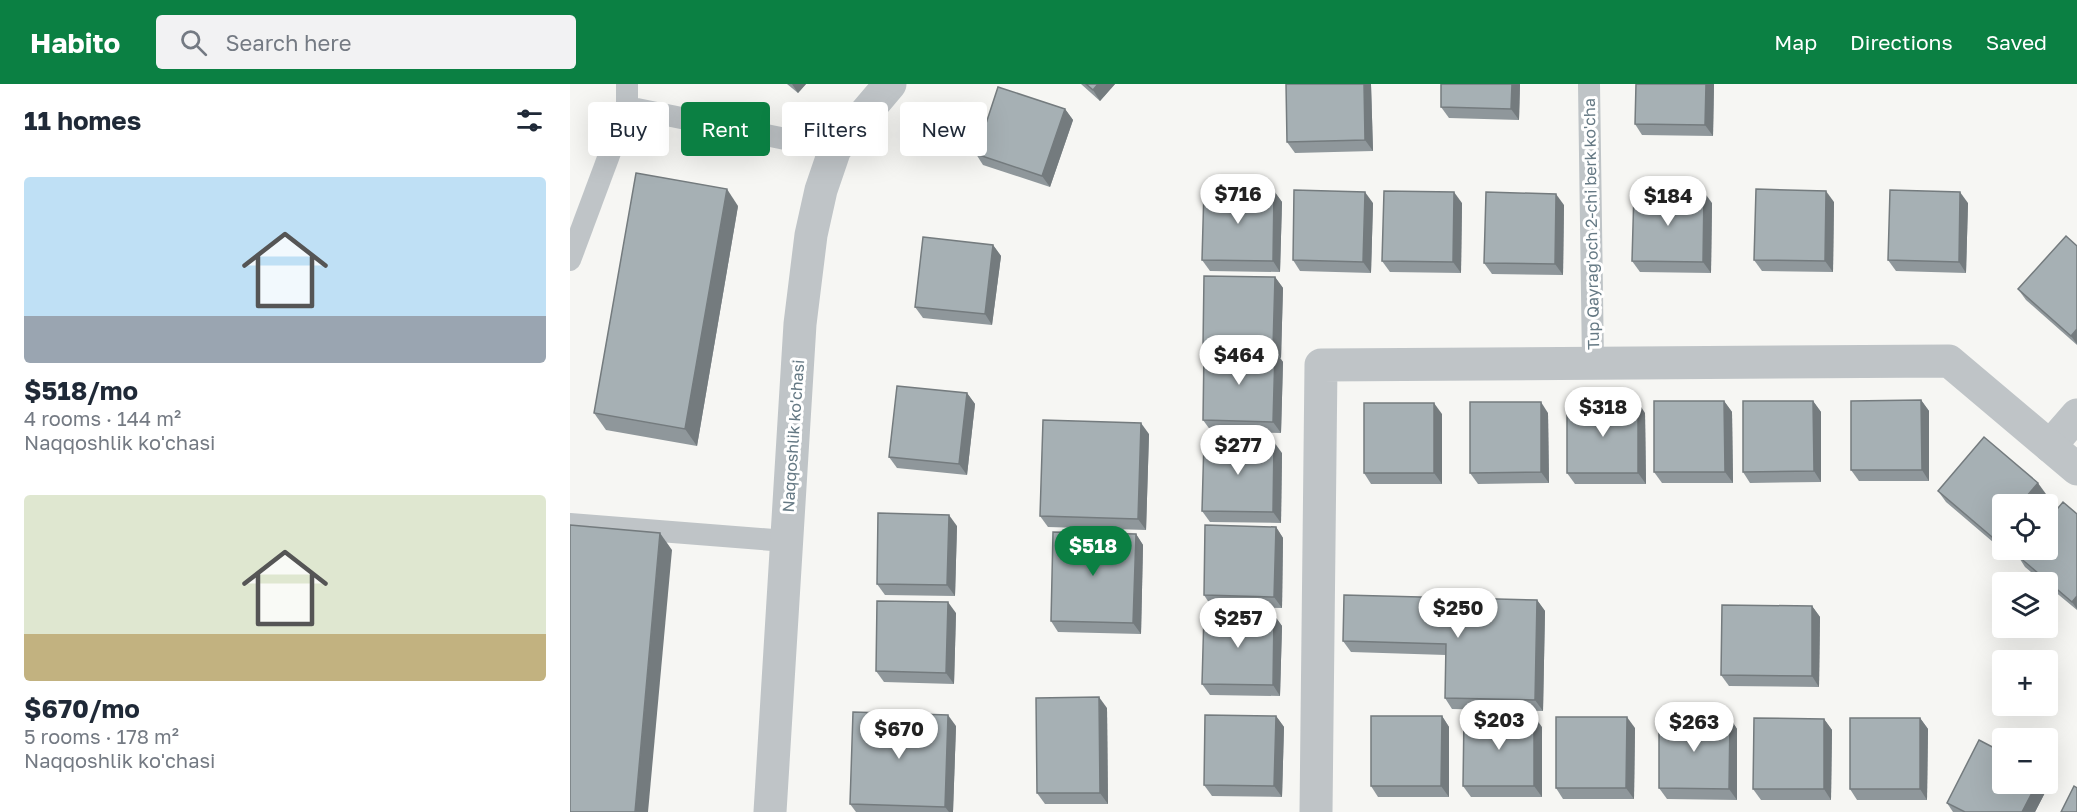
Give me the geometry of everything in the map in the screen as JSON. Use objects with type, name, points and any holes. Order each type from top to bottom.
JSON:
[{"type":"street","name":"Naqqoshlik ko'chasi","points":[[875,102],[890,84]]},
{"type":"street","name":"Naqqoshlik ko'chasi","points":[[770,812],[800,324],[811,235],[821,190],[833,156]]},
{"type":"street","points":[[1316,812],[1321,365],[1949,361],[2077,469]]},
{"type":"street","points":[[2050,446],[2077,415]]},
{"type":"lane","points":[[627,84],[627,102]]},
{"type":"lane","name":"Tup Qayrag'och 2-chi berk ko'cha","points":[[1589,84],[1593,363]]},
{"type":"lane","points":[[669,115],[782,138]]},
{"type":"lane","points":[[570,260],[609,156]]},
{"type":"lane","points":[[570,524],[786,542]]},
{"type":"building","points":[[1086,84],[1098,84],[1093,90]]},
{"type":"building","points":[[1286,84],[1364,84],[1365,140],[1287,142]]},
{"type":"building","points":[[1441,84],[1512,84],[1511,109],[1441,107]]},
{"type":"building","points":[[1636,84],[1706,84],[1705,125],[1635,124]]},
{"type":"building","points":[[998,87],[1065,109],[1042,176],[982,156],[987,156],[987,120]]},
{"type":"building","points":[[636,173],[727,189],[685,429],[594,413]]},
{"type":"building","points":[[1204,189],[1274,191],[1273,261],[1202,260]]},
{"type":"building","points":[[1756,189],[1826,191],[1825,261],[1754,260]]},
{"type":"building","points":[[1294,190],[1365,192],[1363,262],[1293,260]]},
{"type":"building","points":[[1890,190],[1960,192],[1959,262],[1888,260]]},
{"type":"building","points":[[1384,191],[1454,192],[1453,262],[1382,261]]},
{"type":"building","points":[[1634,191],[1704,192],[1703,262],[1632,261]]},
{"type":"building","points":[[1486,192],[1556,194],[1555,264],[1484,263]]},
{"type":"building","points":[[2066,236],[2077,246],[2077,329],[2071,336],[2018,289]]},
{"type":"building","points":[[923,237],[993,245],[985,314],[915,307]]},
{"type":"building","points":[[1204,276],[1275,277],[1273,347],[1203,346]]},
{"type":"building","points":[[1204,350],[1275,351],[1273,422],[1203,420]]},
{"type":"building","points":[[897,386],[967,393],[959,464],[889,457]]},
{"type":"building","points":[[1921,400],[1922,470],[1851,470],[1851,401]]},
{"type":"building","points":[[1654,401],[1724,401],[1725,472],[1654,472]]},
{"type":"building","points":[[1743,401],[1813,401],[1814,471],[1743,472]]},
{"type":"building","points":[[1470,402],[1541,402],[1541,472],[1470,473]]},
{"type":"building","points":[[1638,402],[1638,473],[1567,473],[1567,403]]},
{"type":"building","points":[[1364,403],[1434,403],[1434,473],[1364,473]]},
{"type":"building","points":[[1043,420],[1141,423],[1138,519],[1040,516]]},
{"type":"building","points":[[1984,437],[2038,483],[2029,494],[1992,494],[1992,537],[1938,491]]},
{"type":"building","points":[[1204,440],[1274,442],[1273,512],[1202,511]]},
{"type":"building","points":[[2063,502],[2077,514],[2077,596],[2072,602],[2058,590],[2058,572],[2037,572],[2023,560],[2058,560],[2058,508]]},
{"type":"building","points":[[878,513],[949,515],[947,585],[877,584]]},
{"type":"building","points":[[570,525],[660,533],[635,812],[570,812]]},
{"type":"building","points":[[1205,525],[1276,527],[1274,597],[1204,595]]},
{"type":"building","points":[[1053,532],[1136,534],[1133,623],[1051,621]]},
{"type":"building","points":[[1344,595],[1537,600],[1535,700],[1445,698],[1446,644],[1343,641]]},
{"type":"building","points":[[877,601],[948,602],[946,673],[876,671]]},
{"type":"building","points":[[1722,605],[1812,606],[1812,676],[1721,675]]},
{"type":"building","points":[[1204,613],[1274,615],[1273,685],[1202,684]]},
{"type":"building","points":[[1099,697],[1100,793],[1037,793],[1036,698]]},
{"type":"building","points":[[853,712],[948,715],[945,807],[850,804]]},
{"type":"building","points":[[1205,715],[1276,716],[1274,786],[1204,785]]},
{"type":"building","points":[[1464,715],[1534,716],[1534,786],[1463,786]]},
{"type":"building","points":[[1371,716],[1442,716],[1441,786],[1371,786]]},
{"type":"building","points":[[1556,717],[1627,717],[1626,788],[1556,788]]},
{"type":"building","points":[[1659,717],[1730,718],[1729,789],[1659,788]]},
{"type":"building","points":[[1754,718],[1824,719],[1824,789],[1753,789]]},
{"type":"building","points":[[1850,718],[1920,718],[1920,789],[1850,789]]},
{"type":"building","points":[[1979,740],[1992,747],[1992,794],[2031,794],[2022,812],[1965,812],[1947,803]]},
{"type":"building","points":[[2074,786],[2077,788],[2077,812],[2061,812]]}]
